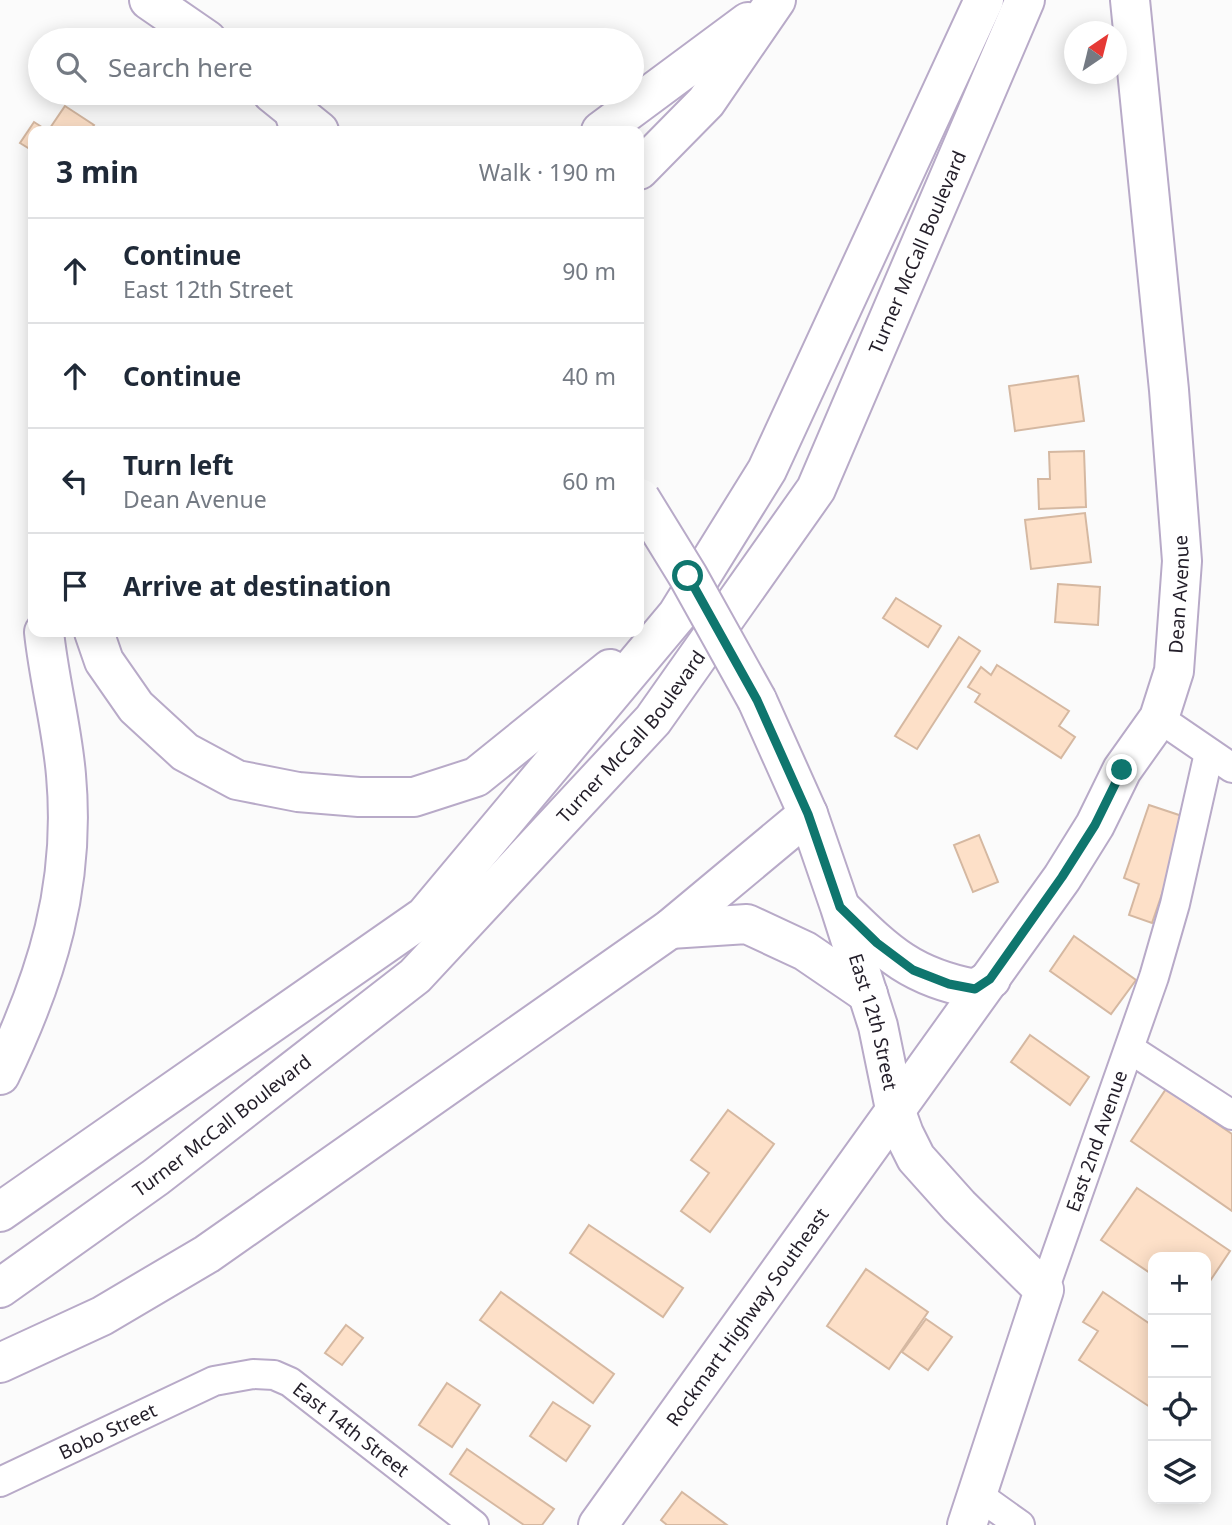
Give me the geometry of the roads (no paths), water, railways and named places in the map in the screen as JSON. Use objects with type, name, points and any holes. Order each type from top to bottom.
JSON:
[{"type":"main road","points":[[149,0],[190,28]]},
{"type":"main road","points":[[0,1212],[425,915],[677,615],[767,470],[984,0]]},
{"type":"main road","name":"Turner McCall Boulevard","points":[[0,1288],[156,1177],[415,976],[653,720],[816,489],[1025,0]]},
{"type":"main road","name":"Dean Avenue","points":[[895,1109],[1062,877],[1095,825],[1122,770],[1159,718],[1174,671],[1182,561],[1168,377],[1130,0]]},
{"type":"main road","points":[[644,99],[775,1]]},
{"type":"main road","points":[[644,165],[706,102],[775,1]]},
{"type":"main road","points":[[608,126],[636,105]]},
{"type":"main road","name":"East 12th Street","points":[[644,504],[757,700],[808,814],[878,1026],[895,1109],[916,1158],[959,1206],[1044,1290]]},
{"type":"main road","points":[[96,637],[104,662],[136,707],[185,752],[237,780],[298,792],[359,797],[414,797],[476,777],[677,615]]},
{"type":"main road","points":[[0,1075],[22,1029],[49,958],[64,890],[66,777],[45,637]]},
{"type":"main road","points":[[0,1363],[102,1317],[207,1254],[670,929],[808,814]]},
{"type":"main road","points":[[840,907],[877,943],[913,970],[949,984],[975,989],[990,979]]},
{"type":"main road","points":[[670,929],[747,924],[805,951],[868,993]]},
{"type":"main road","name":"Rockmart Highway Southeast","points":[[598,1525],[895,1109]]},
{"type":"main road","name":"East 2nd Avenue","points":[[972,1510],[1044,1290]]},
{"type":"street","points":[[1159,718],[1221,760]]},
{"type":"street","name":"East 2nd Avenue","points":[[1044,1290],[1130,1049],[1221,760]]},
{"type":"street","points":[[1130,1049],[1232,1115]]},
{"type":"street","name":"East 14th Street","points":[[214,1381],[253,1374],[275,1376],[290,1382],[474,1525]]},
{"type":"street","name":"Bobo Street","points":[[0,1482],[214,1381]]},
{"type":"street","points":[[972,1510],[1020,1525]]}]
